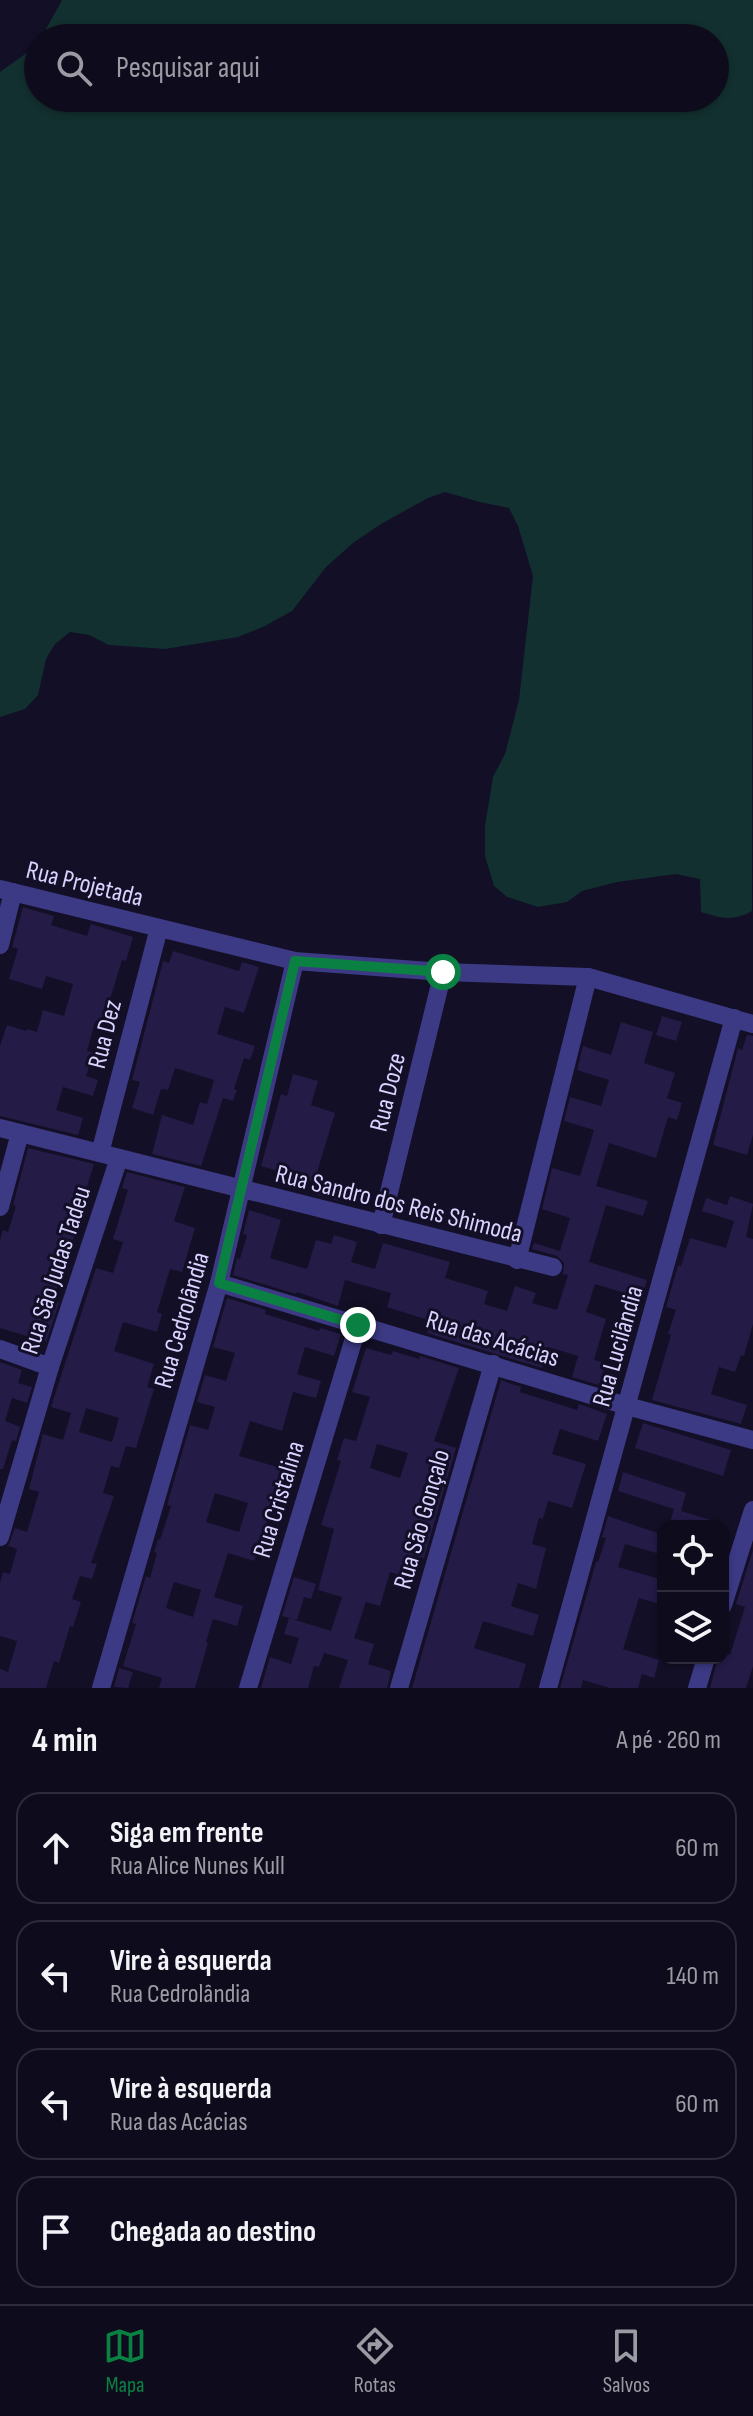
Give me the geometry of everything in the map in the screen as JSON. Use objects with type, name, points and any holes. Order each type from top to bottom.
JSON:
[{"type":"street","name":"Rua Projetada","points":[[7,890],[295,961],[443,972],[588,977],[753,1024]]},
{"type":"street","points":[[0,945],[7,890]]},
{"type":"street","name":"Rua Dez","points":[[110,1156],[159,928]]},
{"type":"street","name":"Rua Cedrolândia","points":[[101,1688],[219,1283],[295,961]]},
{"type":"street","name":"Rua Doze","points":[[381,1225],[443,972]]},
{"type":"street","points":[[517,1260],[588,977]]},
{"type":"street","name":"Rua Lucilândia","points":[[548,1688],[734,1018]]},
{"type":"street","name":"Rua Sandro dos Reis Shimoda","points":[[0,1128],[553,1267]]},
{"type":"street","points":[[0,1207],[20,1133]]},
{"type":"street","name":"Rua São Judas Tadeu","points":[[0,1537],[110,1156]]},
{"type":"street","name":"Rua das Acácias","points":[[219,1283],[627,1406],[753,1440]]},
{"type":"street","name":"Rua Cristalina","points":[[248,1688],[358,1325]]},
{"type":"street","points":[[0,1349],[50,1367]]},
{"type":"street","name":"Rua São Gonçalo","points":[[399,1688],[493,1364]]},
{"type":"street","points":[[727,1592],[753,1510]]},
{"type":"street","points":[[697,1688],[704,1664]]},
{"type":"green space","points":[[62,0],[753,0],[752,911],[726,918],[701,912],[700,879],[676,874],[617,882],[582,891],[567,902],[538,907],[507,897],[494,886],[485,856],[485,826],[493,777],[505,754],[519,700],[533,576],[518,526],[509,508],[445,492],[428,498],[353,543],[326,567],[292,611],[238,637],[165,649],[109,645],[89,635],[70,632],[55,644],[46,659],[38,695],[25,709],[0,717],[0,72],[24,55],[24,112],[729,112],[729,24],[49,24]]},
{"type":"building","points":[[23,907],[54,916],[51,925],[87,936],[91,924],[133,937],[126,961],[122,960],[107,1008],[111,1009],[106,1026],[95,1022],[87,1051],[94,1053],[86,1076],[98,1080],[93,1096],[63,1087],[56,1110],[83,1118],[78,1135],[0,1116],[0,1046],[7,1025],[37,1032],[43,1010],[64,1016],[73,984],[46,976],[42,989],[9,979],[18,949],[12,947]]},
{"type":"building","points":[[173,951],[239,971],[242,962],[259,967],[244,1013],[225,1007],[217,1034],[255,1046],[250,1060],[244,1058],[233,1101],[223,1098],[201,1166],[152,1154],[162,1115],[193,1125],[200,1102],[207,1104],[214,1080],[175,1068],[168,1090],[161,1089],[153,1115],[132,1108],[140,1082],[132,1080],[163,961],[169,963]]},
{"type":"building","points":[[662,1016],[682,1022],[676,1041],[656,1035]]},
{"type":"building","points":[[621,1022],[653,1032],[644,1063],[675,1073],[667,1098],[682,1103],[677,1120],[668,1117],[656,1158],[609,1143],[596,1186],[648,1201],[643,1216],[606,1205],[589,1262],[647,1280],[641,1298],[595,1284],[586,1312],[606,1319],[594,1360],[606,1363],[599,1385],[572,1377],[578,1356],[548,1347],[542,1368],[427,1333],[431,1321],[387,1307],[391,1293],[345,1280],[338,1306],[233,1275],[247,1235],[243,1234],[249,1210],[281,1220],[270,1258],[307,1269],[316,1240],[331,1244],[334,1235],[357,1242],[351,1262],[375,1269],[383,1243],[450,1262],[445,1278],[488,1291],[484,1304],[507,1311],[515,1286],[536,1293],[532,1303],[557,1310],[568,1275],[563,1274],[564,1263],[557,1256],[532,1249],[534,1243],[560,1251],[570,1218],[542,1209],[552,1168],[580,1176],[594,1130],[564,1121],[570,1097],[601,1106],[609,1080],[577,1070],[583,1046],[611,1055]]},
{"type":"building","points":[[747,1035],[753,1036],[753,1135],[747,1155],[713,1145],[738,1048],[742,1050]]},
{"type":"building","points":[[293,1074],[318,1081],[311,1105],[335,1113],[314,1182],[261,1166],[281,1094],[287,1096]]},
{"type":"building","points":[[28,1148],[94,1164],[86,1190],[80,1188],[73,1211],[78,1213],[73,1229],[76,1230],[53,1301],[59,1303],[46,1342],[0,1328],[0,1240],[3,1230],[8,1232],[16,1206],[13,1205]]},
{"type":"building","points":[[127,1172],[185,1187],[174,1221],[195,1228],[182,1272],[170,1269],[157,1312],[162,1314],[157,1332],[123,1322],[114,1351],[154,1364],[147,1387],[154,1389],[136,1448],[126,1446],[119,1468],[111,1466],[103,1493],[114,1496],[91,1563],[97,1564],[92,1579],[80,1576],[72,1599],[81,1602],[59,1663],[54,1661],[46,1688],[0,1688],[0,1669],[8,1672],[17,1641],[0,1636],[0,1583],[3,1572],[10,1574],[17,1549],[8,1546],[15,1528],[27,1532],[39,1492],[29,1489],[43,1434],[63,1440],[71,1413],[51,1407],[96,1268],[113,1273],[123,1242],[113,1239],[128,1190],[122,1188]],"holes":[[[86,1408],[119,1418],[112,1442],[79,1432]]]},
{"type":"building","points":[[319,1178],[343,1186],[339,1201],[314,1194]]},
{"type":"building","points":[[730,1196],[753,1204],[746,1237],[753,1239],[753,1324],[744,1356],[741,1355],[735,1372],[719,1367],[711,1394],[747,1405],[741,1424],[652,1400],[676,1310],[666,1307],[678,1265],[681,1266],[690,1238],[726,1248],[734,1221],[702,1211],[706,1198],[727,1205]]},
{"type":"building","points":[[227,1298],[266,1310],[265,1314],[319,1331],[320,1328],[341,1334],[334,1356],[305,1347],[297,1374],[321,1381],[316,1398],[293,1392],[282,1431],[250,1421],[239,1456],[281,1468],[274,1491],[281,1493],[274,1516],[269,1515],[254,1561],[228,1553],[214,1597],[243,1606],[237,1626],[213,1619],[195,1688],[159,1688],[162,1678],[123,1666],[146,1576],[150,1578],[157,1553],[154,1552],[171,1506],[167,1505],[190,1425],[208,1430],[215,1407],[197,1402],[205,1375],[226,1381],[235,1353],[213,1347]],"holes":[[[215,1493],[248,1503],[239,1532],[206,1522]],[[174,1582],[201,1590],[193,1617],[166,1608]]]},
{"type":"building","points":[[366,1348],[391,1355],[393,1351],[419,1359],[420,1356],[459,1368],[434,1441],[456,1448],[424,1558],[419,1557],[413,1579],[390,1572],[380,1606],[366,1602],[354,1638],[374,1644],[368,1664],[391,1671],[387,1688],[339,1688],[348,1660],[324,1653],[319,1667],[314,1666],[308,1688],[261,1688],[270,1657],[291,1664],[299,1638],[284,1634],[289,1618],[331,1631],[342,1597],[318,1590],[334,1529],[321,1525],[341,1461],[337,1460],[344,1438],[356,1441],[370,1397],[352,1392]],"holes":[[[377,1444],[408,1453],[400,1478],[370,1468]]]},
{"type":"building","points":[[0,1362],[22,1370],[18,1383],[32,1387],[27,1403],[12,1398],[5,1421],[20,1427],[16,1441],[12,1440],[3,1469],[0,1469]]},
{"type":"building","points":[[501,1380],[521,1387],[520,1392],[577,1410],[579,1404],[607,1414],[598,1441],[560,1429],[552,1454],[586,1464],[572,1508],[548,1501],[543,1519],[539,1518],[532,1544],[546,1548],[536,1589],[518,1583],[511,1606],[539,1615],[533,1636],[483,1621],[474,1648],[526,1664],[519,1688],[412,1688]]},
{"type":"building","points":[[643,1423],[731,1450],[723,1476],[635,1448]]},
{"type":"building","points":[[623,1472],[686,1493],[681,1511],[711,1520],[671,1520],[674,1509],[618,1491]]},
{"type":"building","points":[[608,1516],[657,1533],[657,1553],[625,1544],[618,1567],[657,1578],[657,1603],[639,1598],[623,1649],[657,1659],[654,1678],[642,1674],[638,1688],[610,1688],[583,1680],[581,1688],[560,1688],[596,1562],[606,1538],[602,1537]]},
{"type":"building","points":[[753,1550],[753,1666],[746,1688],[710,1688],[716,1664],[729,1664],[729,1655],[745,1607],[736,1604]]},
{"type":"building","points":[[294,1577],[316,1584],[311,1599],[304,1597],[297,1620],[282,1616]]},
{"type":"building","points":[[119,1668],[133,1672],[128,1688],[114,1687]]},
{"type":"route","points":[[358,1325],[219,1283],[295,961],[443,972]]}]
